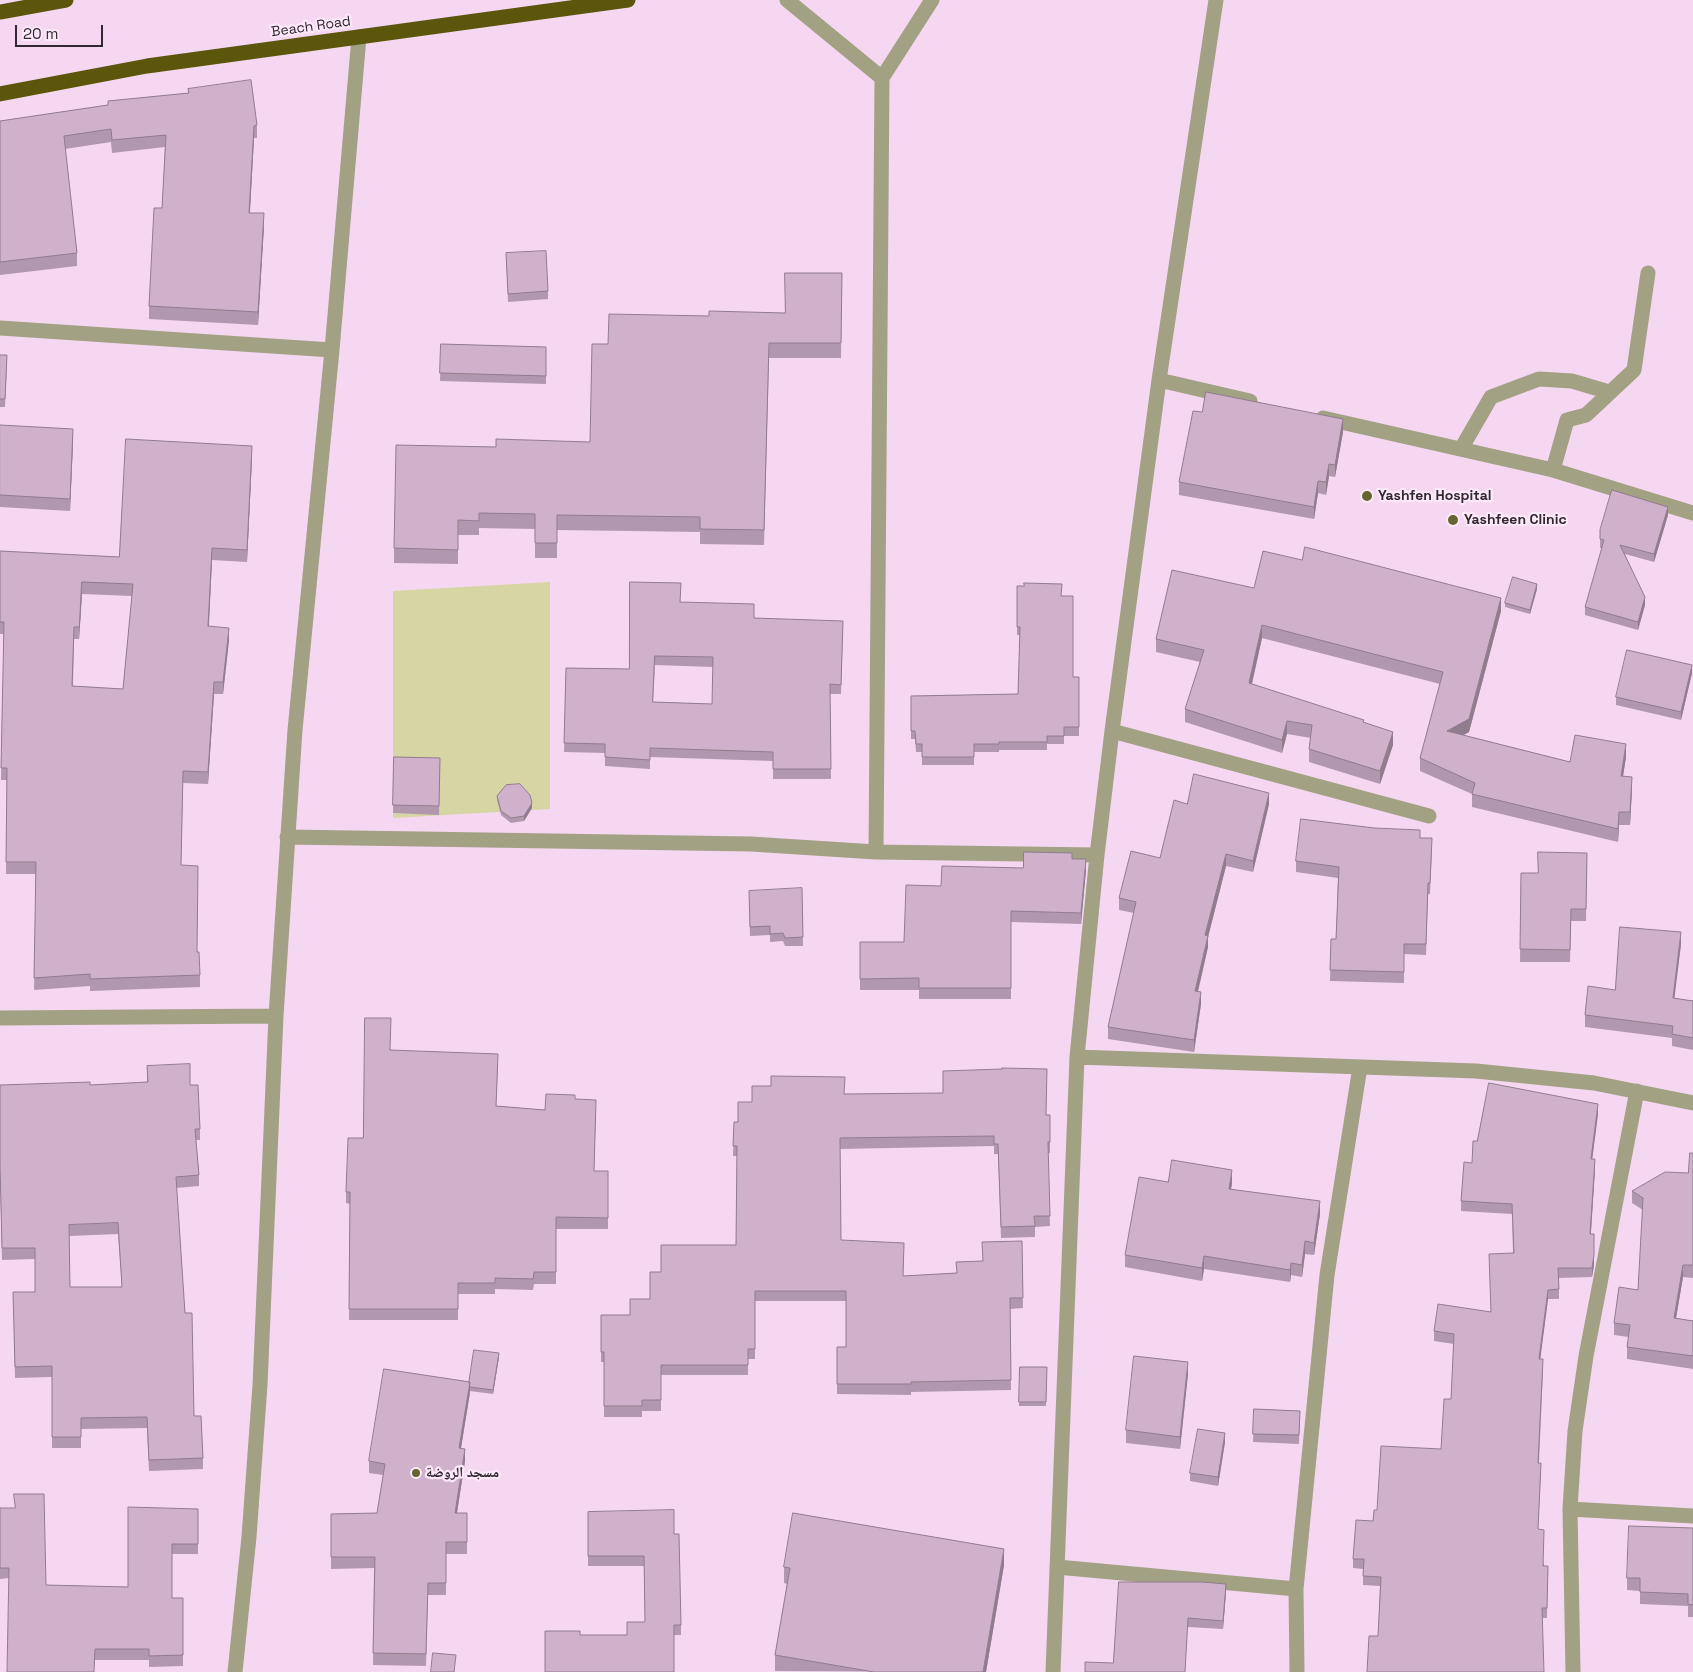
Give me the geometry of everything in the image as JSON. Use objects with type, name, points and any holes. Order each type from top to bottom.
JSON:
[{"type":"highway","points":[[0,12],[66,0]]},
{"type":"highway","name":"Beach Road","points":[[0,94],[147,66],[628,0]]},
{"type":"street","points":[[788,0],[882,78]]},
{"type":"street","points":[[876,852],[882,78],[932,0]]},
{"type":"street","points":[[1053,1672],[1077,1058],[1097,855],[1158,380],[1216,0]]},
{"type":"street","points":[[235,1672],[249,1536],[260,1385],[276,1016],[295,730],[332,350],[359,37]]},
{"type":"street","points":[[1552,470],[1567,420],[1586,414],[1634,370],[1648,273]]},
{"type":"street","points":[[0,328],[332,350]]},
{"type":"street","points":[[1461,449],[1491,397],[1539,379],[1572,381],[1609,392]]},
{"type":"street","points":[[1158,380],[1263,404]]},
{"type":"street","points":[[1310,414],[1552,470],[1693,514]]},
{"type":"street","points":[[1112,731],[1429,816]]},
{"type":"street","points":[[287,836],[751,844],[876,852],[1097,855]]},
{"type":"street","points":[[0,1018],[276,1016]]},
{"type":"street","points":[[1077,1058],[1476,1070],[1594,1083],[1693,1103]]},
{"type":"street","points":[[1297,1672],[1296,1589],[1327,1275],[1360,1067]]},
{"type":"street","points":[[1573,1672],[1570,1510],[1575,1431],[1585,1365],[1637,1091]]},
{"type":"street","points":[[1570,1510],[1693,1516]]},
{"type":"street","points":[[1057,1567],[1296,1589]]},
{"type":"shaded area","points":[[550,582],[550,809],[393,818],[393,591]]},
{"type":"building","points":[[251,80],[257,125],[254,126],[249,213],[264,213],[258,312],[149,306],[154,208],[162,208],[166,135],[112,140],[111,129],[64,136],[77,253],[0,262],[0,121],[108,105],[108,101],[189,93],[188,89]]},
{"type":"building","points":[[546,251],[548,291],[508,294],[506,253]]},
{"type":"building","points":[[785,273],[842,273],[841,343],[769,343],[764,530],[700,529],[700,517],[557,515],[557,543],[535,543],[535,514],[479,513],[479,521],[458,520],[458,550],[394,548],[396,445],[496,447],[496,439],[590,442],[592,344],[608,344],[609,314],[709,316],[709,311],[785,313]]},
{"type":"building","points":[[441,344],[546,347],[546,376],[440,373]]},
{"type":"building","points":[[0,355],[7,355],[5,399],[0,399]]},
{"type":"building","points":[[1206,392],[1343,419],[1335,465],[1329,464],[1326,482],[1318,481],[1314,507],[1179,482],[1193,411],[1202,412]]},
{"type":"building","points":[[0,425],[73,429],[70,499],[0,495]]},
{"type":"building","points":[[126,439],[252,446],[247,550],[212,548],[208,626],[229,628],[223,682],[214,682],[208,772],[183,771],[181,865],[198,866],[197,952],[199,952],[200,975],[90,979],[90,974],[34,978],[36,862],[6,862],[7,768],[1,768],[4,622],[0,622],[0,551],[119,557]],"holes":[[[82,582],[133,584],[123,689],[72,686],[74,627],[79,627]]]},
{"type":"building","points":[[1612,490],[1668,507],[1654,554],[1620,545],[1645,597],[1638,622],[1585,607],[1604,540],[1600,539],[1600,530]]},
{"type":"building","points":[[1305,547],[1501,598],[1469,719],[1447,731],[1570,762],[1575,735],[1626,744],[1621,776],[1632,777],[1630,812],[1619,812],[1618,829],[1472,794],[1475,783],[1420,758],[1443,672],[1262,625],[1249,683],[1364,720],[1363,722],[1393,732],[1380,771],[1309,749],[1312,725],[1287,721],[1282,740],[1185,709],[1204,650],[1156,639],[1172,570],[1254,588],[1263,551],[1302,560]]},
{"type":"building","points":[[1513,577],[1537,584],[1530,610],[1505,603]]},
{"type":"building","points":[[630,582],[681,583],[680,602],[754,604],[754,618],[843,621],[841,685],[830,684],[831,769],[773,769],[773,752],[650,748],[650,760],[605,757],[605,744],[564,743],[566,668],[629,669]],"holes":[[[655,656],[713,657],[712,704],[653,702]]]},
{"type":"building","points":[[1024,583],[1062,584],[1061,596],[1073,596],[1073,677],[1079,677],[1079,727],[1064,727],[1064,736],[1047,736],[1047,742],[974,744],[974,757],[922,757],[922,744],[916,744],[915,731],[911,731],[911,696],[1018,694],[1020,627],[1017,627],[1017,586],[1024,586]]},
{"type":"building","points":[[1627,650],[1692,665],[1681,712],[1616,697]]},
{"type":"building","points":[[394,757],[440,758],[439,806],[393,805]]},
{"type":"building","points":[[1194,774],[1269,793],[1253,861],[1226,854],[1205,935],[1208,936],[1195,991],[1201,992],[1194,1040],[1108,1027],[1136,902],[1119,898],[1131,851],[1160,858],[1174,800],[1187,804]]},
{"type":"building","points":[[520,784],[530,795],[532,803],[524,816],[511,818],[501,811],[497,796],[506,785]]},
{"type":"building","points":[[1301,819],[1374,828],[1420,830],[1420,838],[1432,838],[1426,944],[1404,944],[1404,972],[1330,970],[1331,939],[1336,939],[1339,867],[1296,861]]},
{"type":"building","points":[[1024,852],[1072,853],[1072,859],[1086,859],[1081,913],[1011,911],[1011,988],[919,988],[919,978],[860,979],[860,942],[904,942],[906,885],[941,886],[942,866],[1023,868]]},
{"type":"building","points":[[1538,852],[1587,853],[1586,909],[1571,909],[1570,950],[1520,949],[1521,873],[1538,873]]},
{"type":"building","points":[[802,888],[803,937],[785,938],[783,933],[770,934],[770,926],[750,927],[749,891]]},
{"type":"building","points":[[1620,927],[1681,932],[1673,998],[1693,1001],[1693,1038],[1672,1034],[1673,1026],[1585,1015],[1588,986],[1615,990]]},
{"type":"building","points":[[365,1018],[391,1018],[390,1050],[498,1054],[496,1106],[545,1110],[546,1094],[575,1095],[575,1099],[596,1100],[594,1171],[608,1171],[608,1218],[556,1217],[556,1272],[534,1272],[533,1279],[495,1278],[495,1283],[458,1283],[458,1309],[349,1309],[350,1192],[346,1192],[348,1138],[363,1138]]},
{"type":"building","points":[[190,1064],[190,1085],[198,1085],[200,1129],[195,1129],[199,1175],[176,1177],[185,1313],[192,1313],[194,1416],[201,1416],[203,1458],[149,1460],[147,1417],[81,1418],[81,1437],[52,1437],[52,1366],[15,1367],[13,1292],[35,1292],[35,1248],[2,1248],[0,1085],[90,1082],[90,1085],[148,1082],[147,1066]],"holes":[[[118,1223],[122,1287],[70,1287],[69,1225]]]},
{"type":"building","points":[[1002,1068],[1047,1069],[1046,1115],[1050,1115],[1050,1142],[1048,1142],[1050,1216],[1034,1216],[1035,1226],[1001,1227],[998,1144],[994,1144],[994,1136],[840,1138],[841,1240],[904,1243],[903,1276],[957,1273],[956,1262],[983,1261],[982,1242],[1022,1241],[1023,1298],[1010,1298],[1011,1380],[911,1382],[911,1384],[837,1384],[837,1347],[846,1347],[846,1291],[755,1291],[755,1349],[748,1349],[748,1365],[661,1365],[661,1400],[642,1400],[642,1406],[604,1406],[604,1352],[601,1352],[601,1315],[630,1315],[630,1299],[650,1299],[650,1272],[661,1272],[661,1245],[736,1245],[737,1146],[733,1146],[734,1122],[738,1122],[738,1102],[752,1102],[752,1086],[771,1086],[771,1076],[845,1077],[844,1094],[943,1093],[943,1071]]},
{"type":"building","points":[[1489,1083],[1598,1104],[1591,1159],[1595,1159],[1590,1234],[1594,1234],[1592,1268],[1558,1268],[1559,1289],[1548,1290],[1539,1359],[1543,1359],[1538,1463],[1541,1463],[1538,1529],[1544,1530],[1543,1566],[1548,1566],[1547,1608],[1542,1608],[1544,1672],[1367,1672],[1369,1636],[1378,1636],[1381,1577],[1363,1576],[1364,1559],[1353,1559],[1356,1520],[1373,1521],[1374,1510],[1377,1510],[1381,1446],[1441,1449],[1444,1399],[1451,1399],[1454,1334],[1434,1331],[1438,1304],[1491,1312],[1489,1254],[1514,1253],[1512,1204],[1461,1201],[1464,1162],[1472,1163],[1473,1141],[1477,1141]]},
{"type":"building","points":[[1690,1153],[1693,1153],[1693,1265],[1683,1265],[1674,1318],[1693,1321],[1693,1356],[1627,1347],[1630,1325],[1614,1323],[1619,1287],[1638,1290],[1643,1198],[1632,1191],[1665,1172],[1688,1173]]},
{"type":"building","points":[[1172,1160],[1232,1170],[1229,1189],[1320,1201],[1314,1243],[1305,1241],[1302,1265],[1291,1263],[1290,1270],[1204,1256],[1202,1268],[1125,1255],[1139,1177],[1168,1182]]},
{"type":"building","points":[[474,1350],[499,1353],[493,1390],[470,1387],[469,1382]]},
{"type":"building","points":[[1134,1356],[1188,1362],[1180,1437],[1126,1430]]},
{"type":"building","points":[[1020,1367],[1047,1367],[1046,1402],[1019,1402]]},
{"type":"building","points":[[384,1369],[470,1382],[459,1448],[465,1449],[455,1513],[467,1513],[467,1542],[446,1542],[446,1583],[428,1583],[426,1654],[373,1653],[375,1557],[331,1557],[331,1514],[377,1513],[385,1464],[369,1461]]},
{"type":"building","points":[[1254,1409],[1300,1411],[1299,1435],[1253,1434]]},
{"type":"building","points":[[1198,1429],[1225,1433],[1218,1477],[1190,1473]]},
{"type":"building","points":[[14,1494],[44,1494],[46,1585],[128,1587],[128,1507],[198,1509],[198,1544],[172,1544],[172,1598],[183,1598],[183,1655],[149,1656],[149,1649],[95,1649],[94,1672],[7,1672],[9,1568],[0,1568],[0,1508],[15,1508]]},
{"type":"building","points":[[674,1510],[674,1534],[679,1534],[681,1625],[674,1625],[674,1672],[545,1672],[545,1631],[580,1631],[580,1635],[627,1635],[627,1622],[645,1622],[644,1556],[588,1556],[588,1512]]},
{"type":"building","points":[[793,1513],[1004,1549],[983,1672],[874,1672],[775,1655],[790,1568],[784,1567]]},
{"type":"building","points":[[1629,1526],[1693,1528],[1693,1605],[1688,1604],[1688,1594],[1640,1592],[1640,1578],[1627,1578]]},
{"type":"building","points":[[1119,1582],[1202,1582],[1226,1584],[1223,1621],[1188,1618],[1185,1672],[1085,1672],[1085,1662],[1113,1663]]},
{"type":"building","points":[[433,1653],[456,1655],[454,1672],[431,1672]]},
{"type":"place","name":"Yashfen Hospital","points":[[1367,496]]},
{"type":"place","name":"Yashfeen Clinic","points":[[1453,520]]},
{"type":"place","name":"مسجد الروضة","points":[[416,1473]]}]
